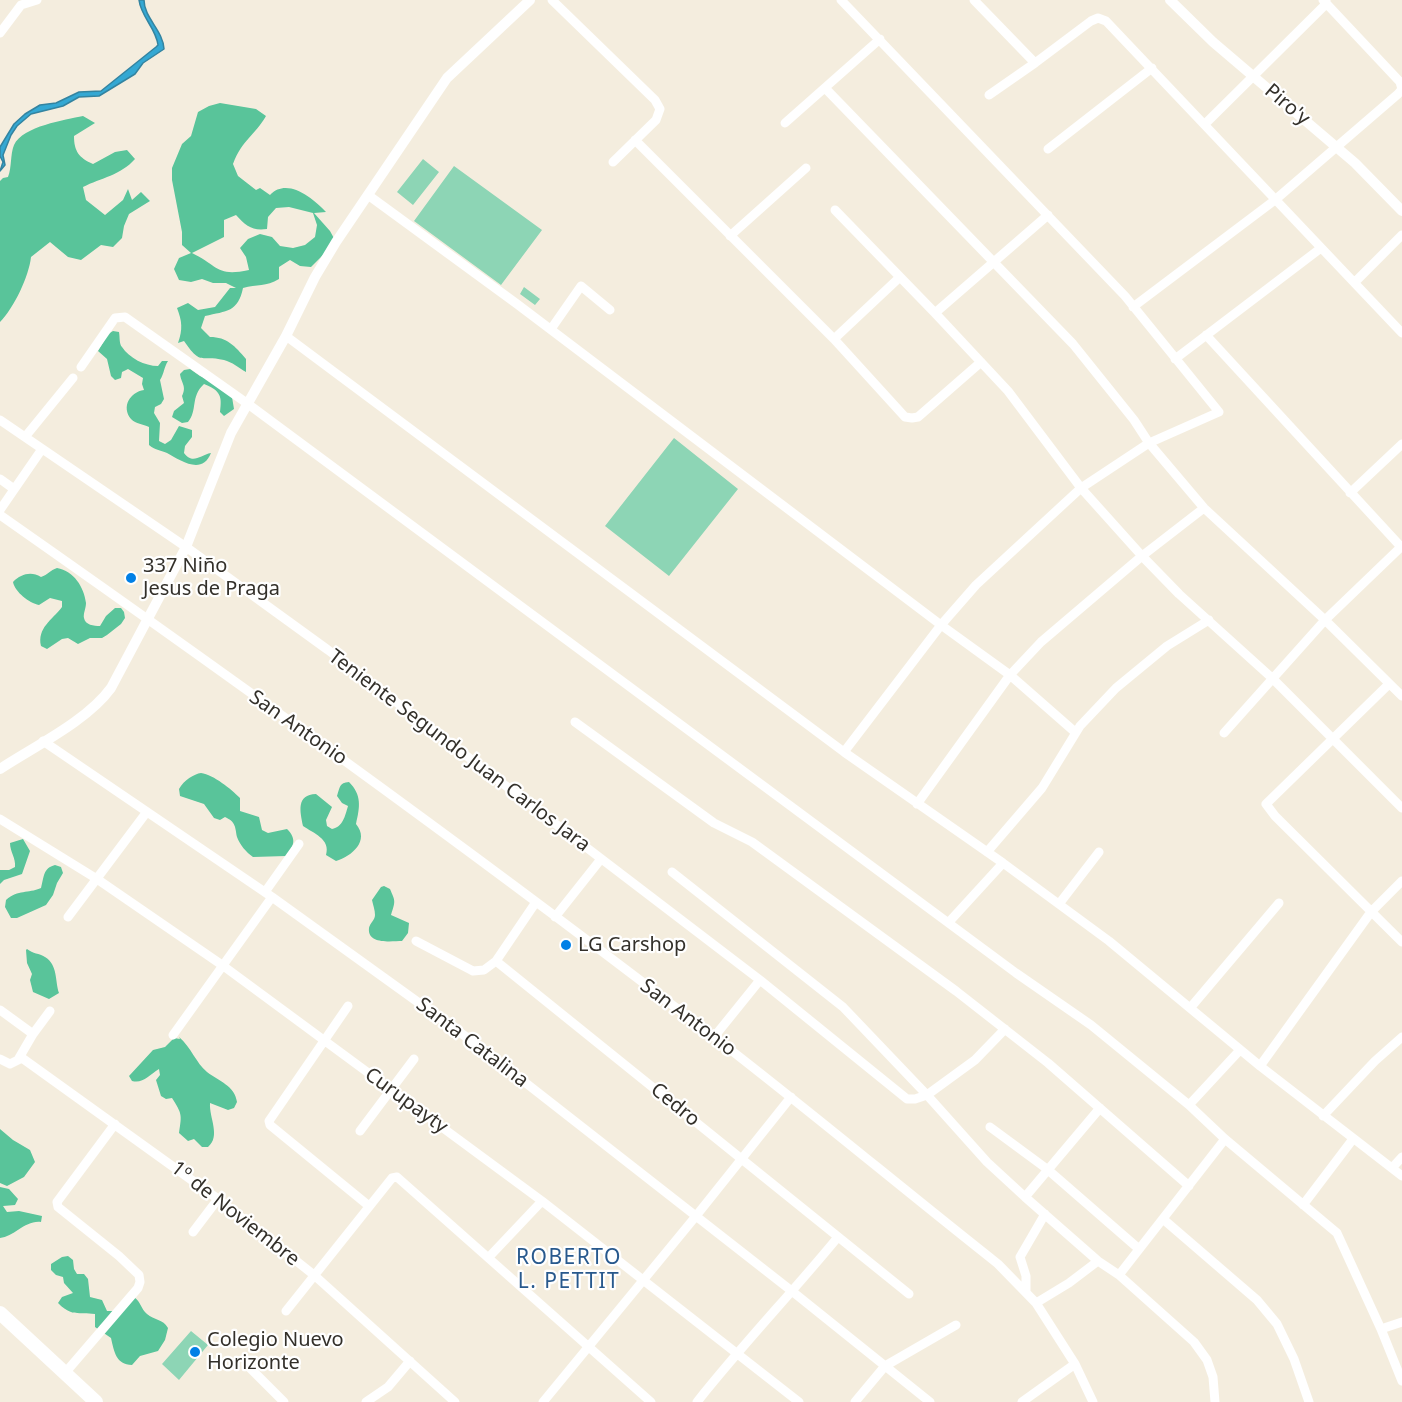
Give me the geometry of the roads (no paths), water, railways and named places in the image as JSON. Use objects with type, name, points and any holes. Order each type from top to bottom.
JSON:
[{"type":"highway","points":[[0,1313],[96,1402]]},
{"type":"highway","points":[[0,1324],[82,1402]]},
{"type":"main road","points":[[0,769],[102,701],[126,661],[146,619],[171,579],[231,433],[286,336],[315,277],[447,78],[530,0]]},
{"type":"main road","name":"Piro'y","points":[[1170,0],[1213,42],[1338,147],[1402,211]]},
{"type":"street","points":[[0,33],[21,5],[37,0]]},
{"type":"street","points":[[552,0],[655,100],[660,110],[656,120],[613,162]]},
{"type":"street","points":[[841,0],[1125,296],[1219,412],[1149,443],[1081,488],[976,585],[941,626],[844,752]]},
{"type":"street","points":[[974,0],[1035,63]]},
{"type":"street","points":[[1133,307],[1275,200],[1400,96],[1402,89],[1400,82],[1325,1],[1205,124]]},
{"type":"street","points":[[989,95],[1091,21],[1098,18],[1106,21],[1402,333]]},
{"type":"street","points":[[785,123],[880,39]]},
{"type":"street","points":[[1048,149],[1152,68]]},
{"type":"street","points":[[825,88],[1073,344],[1134,420],[1149,443],[1204,508],[1325,620],[1402,696]]},
{"type":"street","points":[[635,140],[834,339],[899,412],[912,418],[918,417],[981,362]]},
{"type":"street","points":[[730,236],[806,168]]},
{"type":"street","points":[[368,195],[551,329],[941,626],[1010,675],[1075,732]]},
{"type":"street","points":[[835,210],[1008,391],[1081,488],[1142,556],[1179,594],[1272,678],[1402,808]]},
{"type":"street","points":[[935,313],[1047,215]]},
{"type":"street","points":[[1354,282],[1402,235]]},
{"type":"street","points":[[1174,359],[1321,248]]},
{"type":"street","points":[[834,339],[900,277]]},
{"type":"street","points":[[551,329],[580,286],[610,310]]},
{"type":"street","points":[[81,367],[115,318],[125,317],[248,404],[1016,973],[1091,1025],[1337,1233],[1402,1381]]},
{"type":"street","points":[[1206,335],[1402,547],[1325,620],[1224,733]]},
{"type":"street","points":[[286,336],[844,752],[1003,863],[1109,941],[1240,1050],[1402,1176]]},
{"type":"street","points":[[25,437],[73,378]]},
{"type":"street","name":"Teniente Segundo Juan Carlos Jara","points":[[0,420],[186,547],[328,650],[760,980],[907,1099],[915,1100],[927,1095]]},
{"type":"street","points":[[1350,493],[1402,444]]},
{"type":"street","points":[[0,510],[42,449]]},
{"type":"street","points":[[0,480],[14,489]]},
{"type":"street","points":[[917,804],[959,749],[1010,675],[1041,642],[1142,556],[1204,508]]},
{"type":"street","name":"San Antonio","points":[[0,515],[390,793],[536,902],[714,1036],[998,1264],[1036,1302],[1075,1364],[1093,1402]]},
{"type":"street","points":[[987,852],[1042,788],[1075,732],[1116,688],[1167,646],[1209,620]]},
{"type":"street","points":[[1389,684],[1266,804],[1275,816],[1402,942]]},
{"type":"street","points":[[575,722],[714,823],[752,842],[956,991],[1048,1063],[1189,1186]]},
{"type":"street","name":"Santa Catalina","points":[[43,741],[268,894],[476,1044],[930,1402]]},
{"type":"street","points":[[68,916],[147,813]]},
{"type":"street","name":"Curupayty","points":[[0,819],[97,879],[222,965],[542,1201],[799,1402]]},
{"type":"street","points":[[173,1035],[222,965],[299,844]]},
{"type":"street","points":[[1059,904],[1099,852]]},
{"type":"street","points":[[555,917],[601,859]]},
{"type":"street","points":[[949,922],[1003,863]]},
{"type":"street","points":[[672,872],[843,1007],[987,1162],[1024,1197],[1119,1275],[1194,1342],[1208,1360],[1215,1402]]},
{"type":"street","points":[[1260,1066],[1371,912],[1402,881]]},
{"type":"street","points":[[416,941],[473,970],[484,970],[496,961],[536,902]]},
{"type":"street","points":[[1191,1007],[1280,903]]},
{"type":"street","name":"Cedro","points":[[496,961],[909,1294]]},
{"type":"street","points":[[714,1036],[760,980]]},
{"type":"street","points":[[348,1006],[271,1116],[270,1125],[369,1206]]},
{"type":"street","points":[[0,1010],[33,1034]]},
{"type":"street","points":[[0,1059],[10,1064],[19,1058],[50,1011]]},
{"type":"street","points":[[927,1095],[975,1060],[1005,1029]]},
{"type":"street","points":[[1323,1116],[1375,1061],[1402,1037]]},
{"type":"street","points":[[1189,1106],[1240,1050]]},
{"type":"street","name":"1º de Noviembre","points":[[19,1058],[116,1124],[218,1199],[314,1275],[455,1402]]},
{"type":"street","points":[[360,1131],[414,1059]]},
{"type":"street","points":[[543,1402],[791,1097]]},
{"type":"street","points":[[1024,1197],[1100,1108]]},
{"type":"street","points":[[65,1373],[138,1288],[140,1282],[140,1275],[58,1207],[57,1202],[116,1124]]},
{"type":"street","points":[[990,1127],[1047,1169],[1139,1249]]},
{"type":"street","points":[[1119,1275],[1226,1139]]},
{"type":"street","points":[[1303,1205],[1353,1139]]},
{"type":"street","points":[[1392,1168],[1402,1157]]},
{"type":"street","points":[[286,1311],[392,1178],[397,1177],[651,1402]]},
{"type":"street","points":[[193,1232],[218,1199]]},
{"type":"street","points":[[489,1257],[542,1201]]},
{"type":"street","points":[[1026,1292],[1026,1276],[1020,1264],[1020,1257],[1045,1214]]},
{"type":"street","points":[[1163,1219],[1257,1300],[1277,1324],[1294,1359],[1309,1402]]},
{"type":"street","points":[[697,1402],[737,1352],[793,1292],[838,1237]]},
{"type":"street","points":[[1036,1302],[1069,1283],[1098,1260]]},
{"type":"street","points":[[1381,1329],[1402,1322]]},
{"type":"street","points":[[855,1402],[885,1366],[956,1325]]},
{"type":"street","points":[[366,1402],[388,1387],[410,1361]]},
{"type":"street","points":[[246,1364],[285,1402]]},
{"type":"street","points":[[1022,1402],[1075,1364]]},
{"type":"water","points":[[139,0],[144,0],[147,13],[163,42],[164,49],[143,63],[135,74],[99,96],[79,97],[63,106],[31,114],[17,126],[11,135],[3,155],[5,165],[0,171],[3,162],[0,147],[14,124],[25,114],[40,105],[56,103],[79,92],[101,91],[158,45]]},
{"type":"place","name":"337 Niño Jesus de Praga","points":[[131,578]]},
{"type":"place","name":"LG Carshop","points":[[566,945]]},
{"type":"place","name":"Colegio Nuevo Horizonte","points":[[195,1352]]},
{"type":"district","name":"ROBERTO L. PETTIT","points":[[569,1270]]}]
